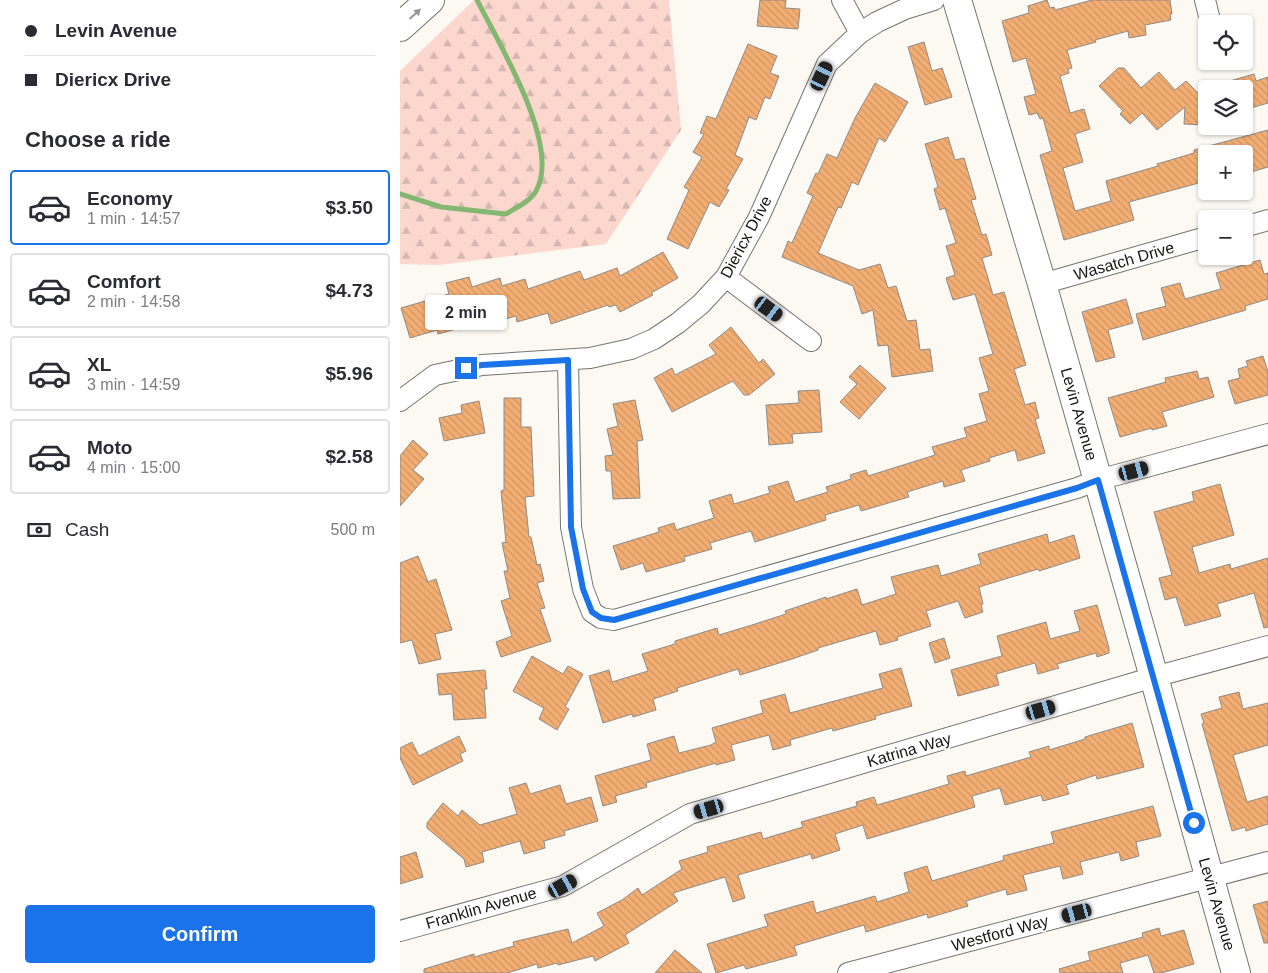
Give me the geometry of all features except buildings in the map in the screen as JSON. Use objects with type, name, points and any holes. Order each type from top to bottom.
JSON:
[{"type":"main road","points":[[400,27],[430,0]]},
{"type":"main road","name":"Levin Avenue","points":[[957,0],[1042,284],[1236,973]]},
{"type":"street","points":[[842,0],[860,34]]},
{"type":"street","name":"Diericx Drive","points":[[400,401],[435,375],[482,365],[590,358],[630,349],[654,339],[701,304],[726,278],[759,217],[828,64],[860,34],[890,15],[934,0]]},
{"type":"street","points":[[1205,0],[1209,15]]},
{"type":"street","points":[[1253,224],[1268,220]]},
{"type":"street","name":"Wasatch Drive","points":[[1042,284],[1198,240]]},
{"type":"street","points":[[726,278],[811,341]]},
{"type":"street","points":[[568,360],[571,527],[583,589],[592,612],[601,618],[614,620],[1077,488],[1098,480],[1268,434]]},
{"type":"street","name":"Katrina Way","points":[[563,886],[690,814],[1154,677],[1268,646]]},
{"type":"street","name":"Westford Way","points":[[848,973],[1268,862]]},
{"type":"street","name":"Franklin Avenue","points":[[400,931],[563,886]]},
{"type":"green space","points":[[474,0],[669,0],[681,130],[606,244],[439,265],[400,264],[400,71]]},
{"type":"waterway","points":[[400,194],[441,207],[506,214],[527,201],[536,191],[542,172],[541,148],[534,122],[512,67],[477,0]]},
{"type":"route","points":[[466,368],[482,365],[568,360],[570,382],[571,527],[583,589],[592,612],[601,618],[614,620],[1077,488],[1098,480],[1194,823]]}]
